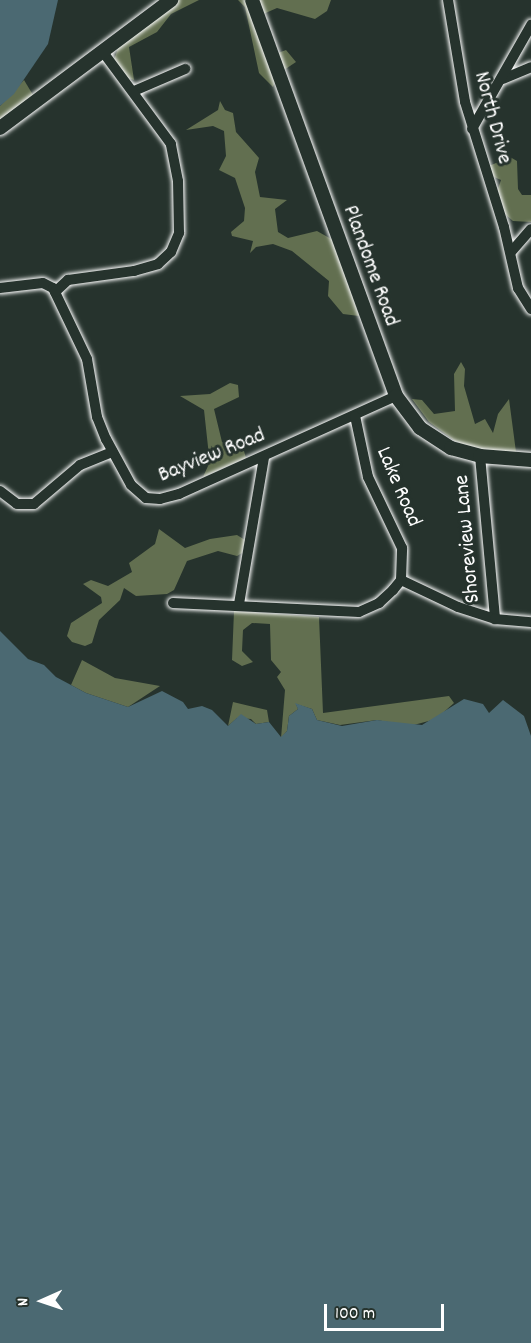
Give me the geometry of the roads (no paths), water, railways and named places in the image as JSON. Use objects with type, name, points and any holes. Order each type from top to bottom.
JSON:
[{"type":"main road","points":[[0,128],[171,0]]},
{"type":"main road","name":"Plandome Road","points":[[252,0],[396,396],[429,435],[451,448],[480,456],[531,460]]},
{"type":"street","name":"North Drive","points":[[448,0],[465,102],[472,129],[509,244],[518,288],[531,309]]},
{"type":"street","points":[[472,129],[503,79],[531,25]]},
{"type":"street","points":[[0,288],[43,282],[55,292],[68,280],[151,267],[165,258],[176,243],[180,216],[174,153],[167,136],[103,52]]},
{"type":"street","points":[[503,79],[531,67]]},
{"type":"street","points":[[135,92],[185,69]]},
{"type":"street","points":[[465,102],[479,105],[489,99]]},
{"type":"street","points":[[509,244],[519,247],[528,232]]},
{"type":"street","points":[[509,244],[528,232]]},
{"type":"street","name":"Bayview Road","points":[[55,292],[87,359],[97,417],[112,452],[137,492],[154,500],[179,494],[396,396]]},
{"type":"street","name":"Lake Road","points":[[355,416],[368,477],[399,538],[401,580]]},
{"type":"street","points":[[0,491],[17,504],[34,504],[80,465],[112,452]]},
{"type":"street","name":"Shoreview Lane","points":[[480,456],[495,619]]},
{"type":"street","points":[[239,604],[264,457]]},
{"type":"street","points":[[173,603],[239,604],[359,612],[379,603],[401,580],[458,607],[495,619],[531,622]]},
{"type":"water","points":[[0,0],[58,0],[48,44],[14,94],[0,106]]},
{"type":"water","points":[[0,631],[28,659],[44,665],[56,677],[86,693],[128,707],[162,691],[183,702],[188,709],[202,706],[212,710],[228,726],[241,714],[256,724],[269,722],[281,737],[287,731],[289,716],[298,709],[295,703],[312,709],[317,720],[342,726],[377,720],[422,725],[464,699],[483,704],[489,713],[503,700],[524,716],[531,736],[531,1343],[0,1343]]}]
